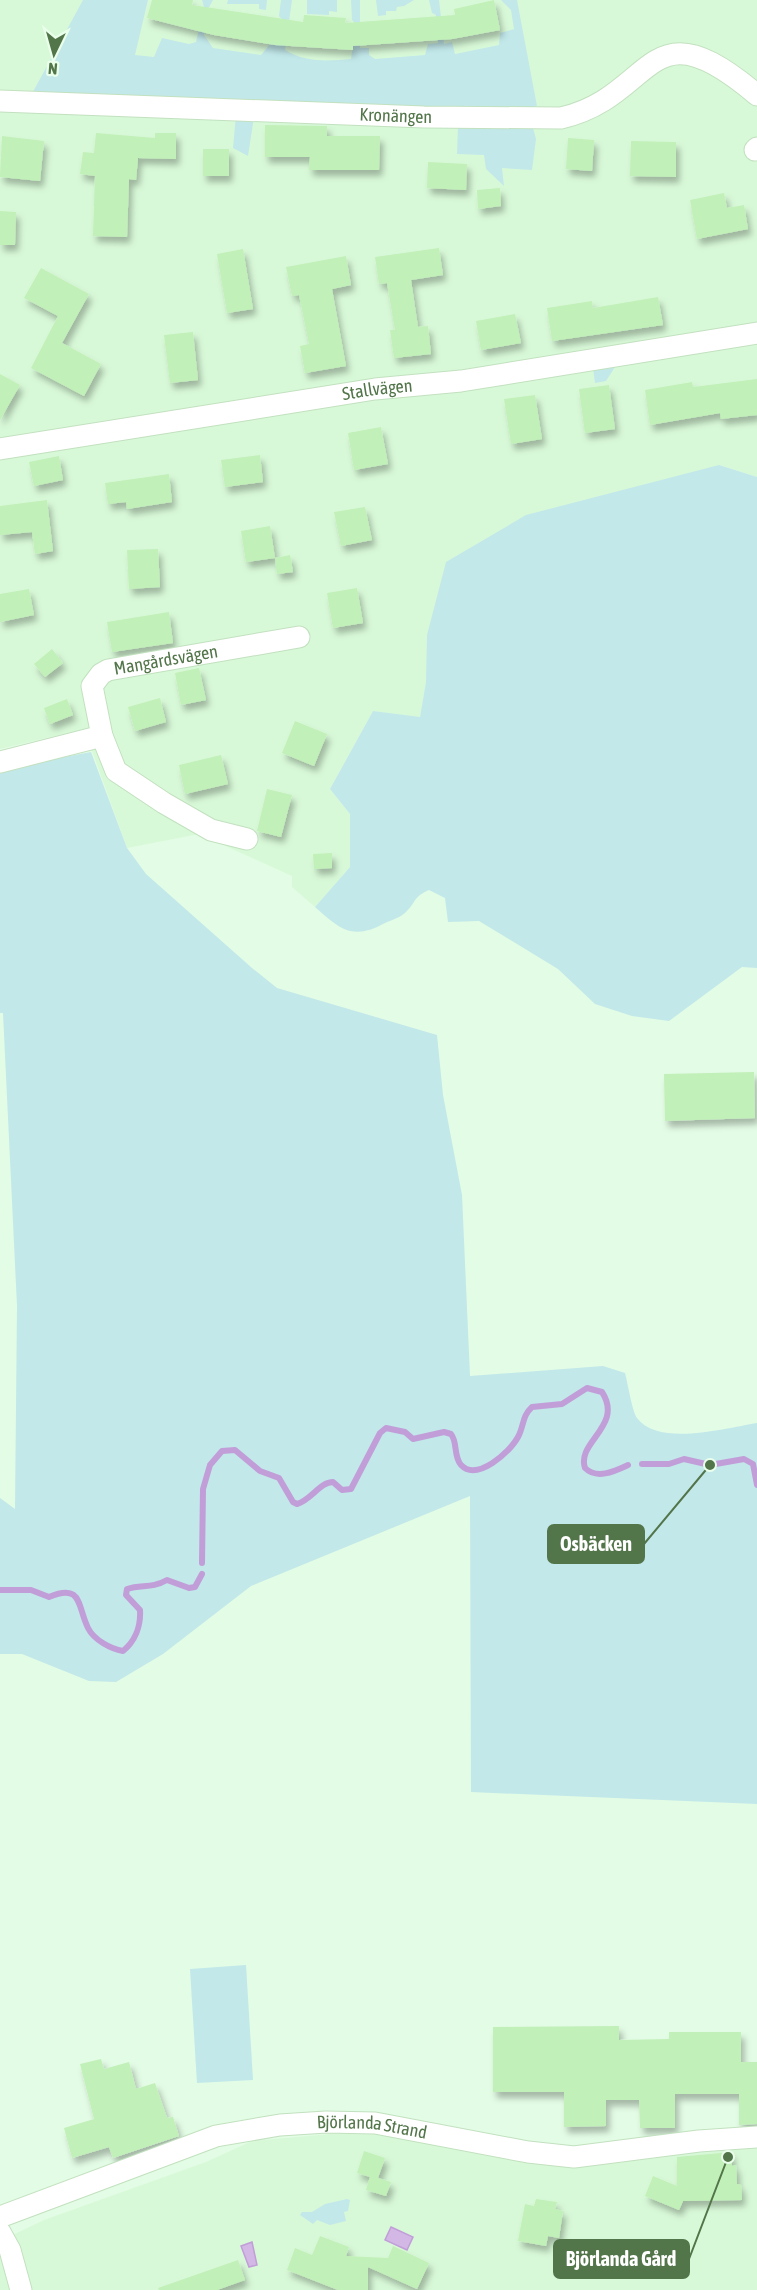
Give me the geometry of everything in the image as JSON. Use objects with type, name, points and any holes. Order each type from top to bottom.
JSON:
[{"type":"street","name":"Kronängen","points":[[0,101],[424,117],[561,118],[580,114],[597,105],[641,70],[662,56],[677,51],[694,53],[712,61],[757,95]]},
{"type":"street","name":"Stallvägen","points":[[0,449],[375,389],[461,381],[757,333]]},
{"type":"street","name":"Mangårdsvägen","points":[[247,839],[211,830],[164,803],[116,771],[102,736],[92,686],[101,674],[108,670],[298,637]]},
{"type":"street","points":[[0,762],[102,736]]},
{"type":"street","name":"Björlanda Strand","points":[[0,2217],[224,2133],[280,2125],[326,2122],[375,2123],[528,2152],[574,2157],[699,2141],[757,2137]]},
{"type":"street","points":[[0,2232],[13,2259],[21,2290]]},
{"type":"shaded area","points":[[0,0],[757,0],[757,477],[719,465],[426,682],[420,718],[373,711],[330,789],[350,814],[350,867],[315,907],[292,887],[292,876],[199,834],[127,848],[84,729],[0,749]]},
{"type":"shaded area","points":[[83,0],[148,0],[135,55],[154,57],[162,38],[189,44],[196,42],[204,7],[202,0],[213,0],[208,9],[204,35],[213,48],[261,55],[270,44],[278,45],[282,19],[279,16],[281,0],[292,0],[285,50],[309,59],[326,60],[351,59],[356,24],[352,20],[351,0],[360,0],[360,48],[369,48],[369,55],[375,59],[425,55],[428,44],[438,43],[436,15],[432,13],[429,0],[439,0],[444,44],[452,42],[455,54],[499,45],[500,33],[514,29],[511,10],[501,0],[517,0],[537,106],[504,115],[29,99]]},
{"type":"shaded area","points":[[228,0],[267,0],[266,10],[259,9],[259,4],[227,4]]},
{"type":"shaded area","points":[[307,0],[337,0],[337,12],[329,11],[329,15],[307,14]]},
{"type":"shaded area","points":[[376,0],[414,0],[397,7],[396,11],[386,11],[386,15],[378,16]]},
{"type":"shaded area","points":[[236,115],[254,117],[248,156],[233,148]]},
{"type":"shaded area","points":[[458,125],[533,128],[536,139],[532,170],[502,168],[504,186],[486,169],[484,155],[457,154]]},
{"type":"shaded area","points":[[615,367],[606,381],[595,383],[593,368]]},
{"type":"shaded area","points":[[719,465],[757,477],[757,968],[742,967],[669,1021],[632,1016],[595,1004],[558,969],[479,921],[448,922],[445,898],[429,890],[418,897],[402,915],[364,931],[347,930],[315,907],[350,867],[350,814],[330,789],[373,711],[420,717],[426,682],[427,635],[446,562],[526,515]]},
{"type":"shaded area","points":[[91,752],[127,848],[146,874],[252,968],[277,988],[437,1035],[443,1095],[462,1195],[470,1376],[603,1366],[625,1373],[635,1415],[647,1427],[660,1432],[694,1433],[757,1423],[757,1804],[471,1792],[470,1496],[251,1586],[163,1654],[116,1682],[89,1681],[22,1654],[0,1654],[0,1498],[15,1509],[17,1306],[3,1013],[0,1013],[0,769]]},
{"type":"shaded area","points":[[246,1965],[253,2080],[197,2083],[190,1969]]},
{"type":"shaded area","points":[[364,2131],[506,2157],[757,2145],[757,2290],[0,2290],[0,2241],[44,2220],[206,2162],[252,2141]]},
{"type":"shaded area","points":[[350,2200],[348,2211],[344,2212],[346,2221],[330,2225],[317,2220],[313,2224],[300,2215],[302,2212],[312,2212],[325,2204]]},
{"type":"shaded area","points":[[391,2227],[413,2237],[407,2250],[385,2240]]},
{"type":"shaded area","points":[[252,2242],[257,2265],[249,2267],[241,2246]]},
{"type":"building","points":[[152,0],[193,0],[192,5],[303,22],[304,15],[346,18],[345,23],[455,15],[454,9],[494,0],[500,30],[452,39],[353,46],[353,50],[275,45],[214,35],[147,18]]},
{"type":"building","points":[[265,125],[327,126],[327,136],[380,136],[379,170],[309,170],[310,157],[265,157]]},
{"type":"building","points":[[96,133],[155,138],[155,133],[176,133],[176,159],[138,158],[136,180],[129,179],[127,237],[93,236],[95,176],[80,174],[83,152],[94,153]]},
{"type":"building","points":[[2,136],[44,141],[40,181],[0,177]]},
{"type":"building","points":[[568,138],[594,140],[592,171],[566,169]]},
{"type":"building","points":[[631,141],[676,142],[676,177],[630,176]]},
{"type":"building","points":[[203,149],[229,149],[229,176],[203,176]]},
{"type":"building","points":[[428,162],[467,164],[466,190],[427,188]]},
{"type":"building","points":[[500,188],[501,206],[478,209],[477,190]]},
{"type":"building","points":[[724,193],[727,208],[744,205],[748,229],[697,239],[690,200]]},
{"type":"building","points":[[0,211],[16,212],[15,245],[0,245]]},
{"type":"building","points":[[439,248],[443,275],[411,280],[418,327],[428,326],[431,354],[394,358],[390,330],[395,330],[387,283],[379,284],[375,257]]},
{"type":"building","points":[[243,249],[253,309],[227,313],[217,254]]},
{"type":"building","points":[[346,256],[351,285],[332,289],[346,366],[305,373],[300,346],[309,344],[299,295],[292,296],[286,267]]},
{"type":"building","points":[[41,268],[89,294],[62,343],[101,364],[84,396],[31,368],[58,316],[24,298]]},
{"type":"building","points":[[658,297],[663,325],[552,341],[547,308],[592,301],[593,308]]},
{"type":"building","points":[[515,314],[521,343],[481,350],[476,321]]},
{"type":"building","points":[[193,332],[198,380],[170,383],[164,335]]},
{"type":"building","points":[[0,374],[20,385],[0,420]]},
{"type":"building","points":[[757,379],[757,415],[721,419],[720,413],[650,425],[645,390],[692,382],[693,387]]},
{"type":"building","points":[[609,385],[615,429],[585,433],[579,389]]},
{"type":"building","points":[[535,395],[542,439],[511,444],[504,399]]},
{"type":"building","points":[[381,427],[388,464],[354,470],[348,433]]},
{"type":"building","points":[[260,455],[263,482],[225,487],[221,460]]},
{"type":"building","points":[[59,456],[63,480],[34,486],[29,462]]},
{"type":"building","points":[[169,474],[172,502],[127,509],[126,502],[108,504],[105,483]]},
{"type":"building","points":[[47,500],[53,551],[35,554],[32,532],[0,535],[0,506]]},
{"type":"building","points":[[365,507],[372,540],[341,546],[334,512]]},
{"type":"building","points":[[270,526],[275,558],[246,562],[241,531]]},
{"type":"building","points":[[158,549],[160,587],[129,589],[127,550]]},
{"type":"building","points":[[290,555],[293,572],[277,574],[275,558]]},
{"type":"building","points":[[357,588],[363,623],[333,628],[327,593]]},
{"type":"building","points":[[29,589],[34,615],[0,622],[0,594]]},
{"type":"building","points":[[169,612],[173,643],[112,652],[107,622]]},
{"type":"building","points":[[52,649],[63,663],[45,677],[34,664]]},
{"type":"building","points":[[199,668],[206,700],[181,705],[175,673]]},
{"type":"building","points":[[160,698],[166,722],[135,731],[128,707]]},
{"type":"building","points":[[67,699],[73,715],[50,724],[44,708]]},
{"type":"building","points":[[295,721],[327,734],[314,766],[282,753]]},
{"type":"building","points":[[221,755],[228,784],[185,794],[179,765]]},
{"type":"building","points":[[267,789],[292,795],[281,837],[257,831]]},
{"type":"building","points":[[332,853],[332,868],[314,869],[313,854]]},
{"type":"building","points":[[754,1072],[755,1118],[665,1121],[664,1074]]},
{"type":"building","points":[[619,2026],[619,2040],[669,2039],[669,2032],[741,2032],[741,2062],[757,2062],[757,2124],[739,2125],[739,2094],[675,2094],[675,2128],[640,2128],[639,2100],[606,2100],[606,2126],[564,2127],[564,2092],[493,2092],[493,2027]]},
{"type":"building","points":[[101,2059],[104,2069],[129,2062],[136,2089],[155,2083],[167,2118],[173,2117],[179,2136],[113,2158],[109,2147],[72,2158],[64,2128],[94,2119],[80,2064]]},
{"type":"building","points":[[364,2151],[385,2158],[378,2178],[391,2182],[386,2196],[366,2190],[370,2177],[357,2173]]},
{"type":"building","points":[[732,2152],[732,2166],[736,2165],[737,2184],[741,2185],[742,2200],[683,2201],[679,2210],[645,2196],[653,2176],[677,2186],[677,2157]]},
{"type":"building","points":[[536,2199],[557,2202],[555,2209],[563,2211],[559,2238],[548,2236],[546,2246],[518,2241],[525,2204],[534,2206]]},
{"type":"building","points":[[320,2236],[349,2247],[346,2256],[388,2258],[393,2246],[429,2263],[417,2289],[368,2267],[368,2290],[338,2290],[287,2270],[295,2248],[312,2255]]},
{"type":"building","points":[[238,2260],[245,2280],[217,2290],[159,2290],[158,2288]]},
{"type":"waterway","points":[[202,1563],[203,1489],[210,1465],[222,1451],[235,1450],[260,1471],[279,1478],[293,1502],[297,1504],[328,1483],[333,1482],[342,1490],[351,1489],[380,1433],[386,1428],[405,1432],[413,1439],[444,1432],[451,1434],[461,1465],[476,1470],[484,1468],[508,1450],[518,1437],[526,1414],[532,1407],[562,1404],[587,1388],[602,1392],[607,1404],[607,1415],[604,1424],[587,1450],[584,1459],[585,1468],[590,1472],[600,1474],[628,1465]]},
{"type":"waterway","points":[[642,1464],[669,1464],[684,1459],[710,1465],[744,1459],[753,1464],[757,1485]]},
{"type":"waterway","points":[[0,1590],[31,1590],[49,1597],[60,1593],[73,1595],[94,1636],[103,1643],[123,1651],[134,1638],[140,1616],[140,1610],[126,1595],[127,1589],[167,1580],[189,1588],[195,1587],[202,1574]]},
{"type":"place","name":"Osbäcken","points":[[710,1465]]},
{"type":"place","name":"Björlanda Gård","points":[[728,2157]]}]
